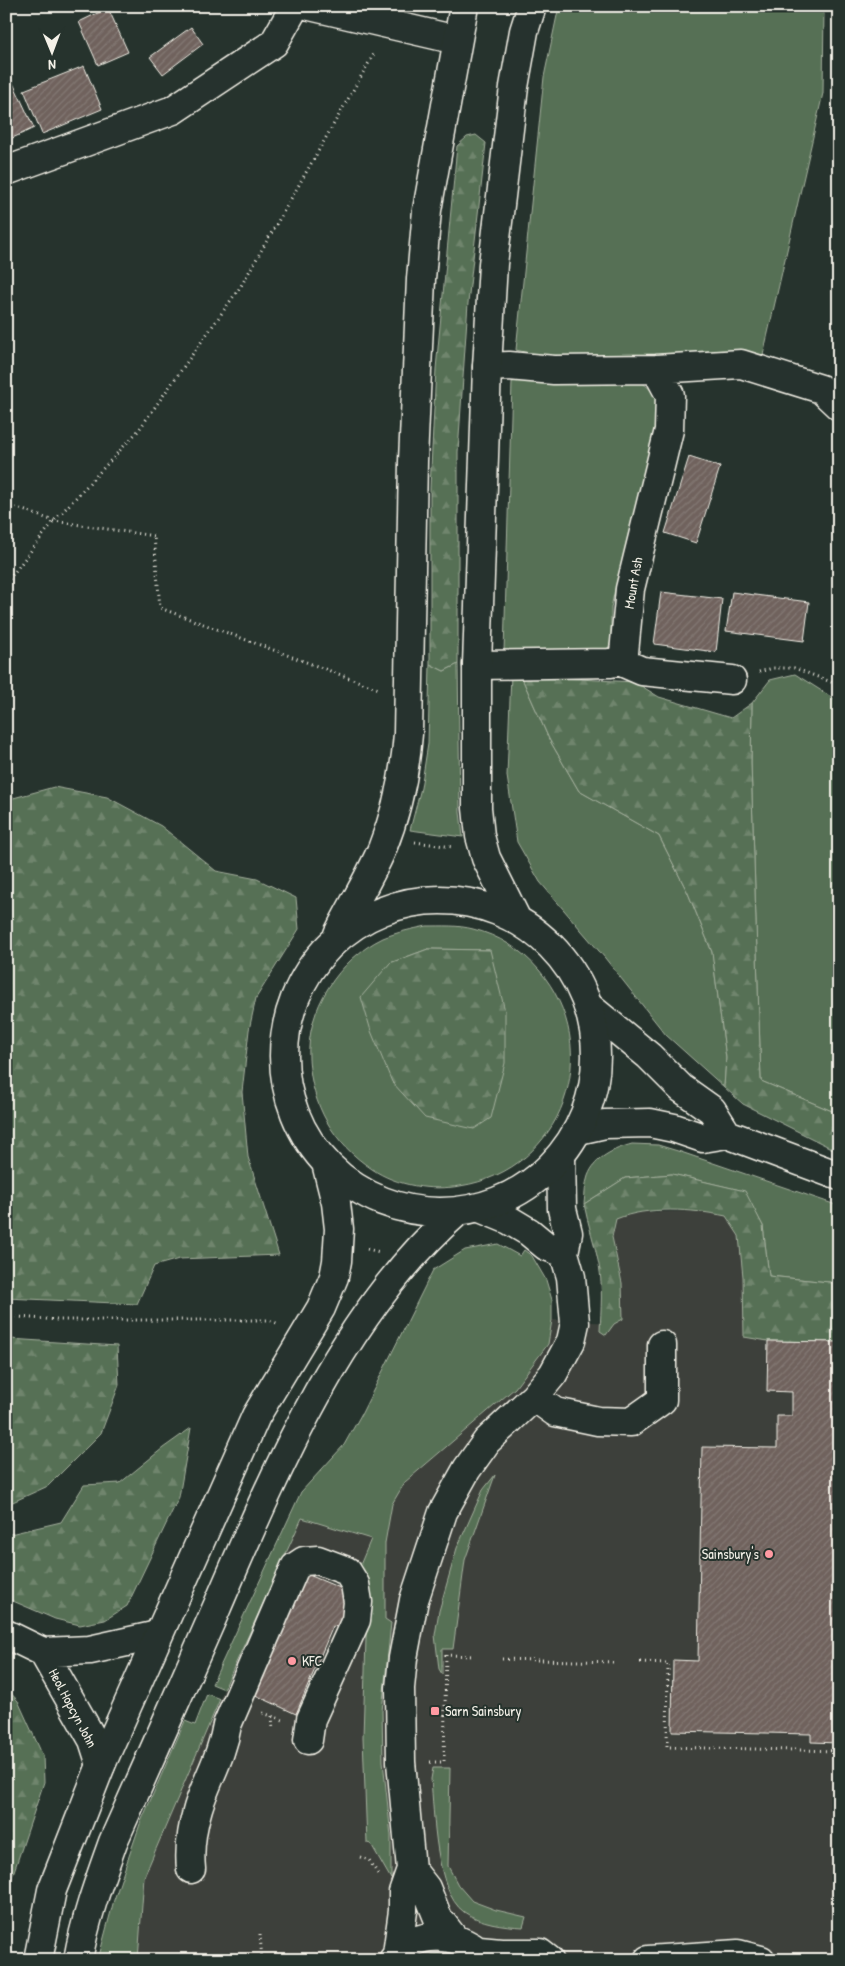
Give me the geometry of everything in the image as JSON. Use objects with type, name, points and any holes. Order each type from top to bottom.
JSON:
[{"type":"main road","points":[[6,170],[173,110],[274,43],[295,6]]},
{"type":"main road","points":[[310,6],[457,40]]},
{"type":"main road","points":[[336,938],[382,848],[401,789],[406,758],[416,384],[426,210],[464,6]]},
{"type":"main road","points":[[517,920],[486,858],[480,836],[477,808],[477,665],[487,367],[493,264],[514,87],[524,31],[532,6]]},
{"type":"main road","points":[[487,367],[509,366],[554,370],[656,369],[741,364],[821,389],[839,406]]},
{"type":"main road","name":"Mount Ash","points":[[619,661],[624,653],[630,589],[669,430],[670,395],[656,369]]},
{"type":"main road","points":[[477,665],[610,663],[619,661],[642,671],[732,680]]},
{"type":"main road","points":[[78,1960],[81,1940],[113,1842],[258,1513],[296,1433],[335,1365],[386,1286],[431,1236],[468,1211],[511,1194],[537,1179],[561,1156],[578,1130],[590,1104],[596,1075],[596,1046],[592,1018],[583,991],[569,967],[551,945],[530,927],[504,913],[476,903],[446,900],[416,901],[388,908],[361,921],[336,938],[317,958],[302,981],[291,1007],[285,1034],[283,1062],[287,1090],[296,1117],[309,1141],[326,1163],[350,1184],[378,1199],[408,1209],[434,1214],[468,1211],[509,1220],[529,1232],[546,1246],[564,1253]]},
{"type":"main road","points":[[588,1006],[649,1056],[681,1088],[712,1110],[727,1134]]},
{"type":"main road","points":[[578,1130],[605,1124],[650,1123],[674,1128],[703,1138],[727,1134],[839,1176]]},
{"type":"main road","points":[[395,1957],[403,1911],[403,1892],[411,1869],[401,1762],[400,1688],[403,1658],[414,1600],[443,1512],[467,1469],[487,1441],[534,1397],[563,1358],[571,1341],[575,1323],[571,1277],[564,1253],[568,1233],[562,1208],[561,1156]]},
{"type":"main road","points":[[38,1960],[52,1890],[101,1765],[256,1416],[321,1308],[334,1277],[339,1229],[336,1203],[326,1163]]},
{"type":"main road","points":[[534,1397],[555,1412],[598,1421],[631,1422],[662,1400],[662,1345]]},
{"type":"main road","points":[[191,1869],[192,1831],[198,1807],[224,1745],[227,1725],[294,1567],[304,1561],[318,1560],[347,1571],[355,1584],[358,1602],[356,1620],[311,1719],[308,1740]]},
{"type":"main road","name":"Heol Hopcyn John","points":[[6,1634],[43,1652],[74,1649],[90,1650],[158,1635]]},
{"type":"main road","name":"Heol Hopcyn John","points":[[43,1652],[93,1740],[101,1765]]},
{"type":"main road","points":[[411,1869],[426,1888],[438,1918],[453,1937]]},
{"type":"main road","points":[[395,1957],[411,1943],[435,1936],[453,1937],[468,1943],[483,1955],[540,1953],[549,1960]]},
{"type":"main road","points":[[648,1960],[746,1958]]},
{"type":"path","points":[[6,583],[54,521],[138,431],[241,286],[391,25]]},
{"type":"path","points":[[6,504],[54,521],[154,536],[160,608],[387,692]]},
{"type":"path","points":[[732,680],[772,668],[794,668],[839,684]]},
{"type":"path","points":[[407,841],[454,847]]},
{"type":"path","points":[[6,1316],[57,1320],[269,1320],[281,1326]]},
{"type":"path","points":[[429,1762],[444,1762],[446,1655],[474,1656]]},
{"type":"path","points":[[502,1659],[613,1662]]},
{"type":"path","points":[[640,1662],[668,1663],[667,1746],[839,1751]]},
{"type":"path","points":[[272,1716],[273,1728]]},
{"type":"path","points":[[838,1743],[839,1755]]},
{"type":"path","points":[[260,1934],[262,1960]]},
{"type":"shaded area","points":[[697,1211],[726,1216],[739,1236],[743,1277],[744,1337],[768,1341],[839,1342],[839,1960],[138,1960],[144,1877],[224,1689],[302,1518],[371,1539],[405,1482],[515,1388],[548,1344],[552,1320],[614,1323],[622,1283],[612,1237],[616,1219],[633,1212]]},
{"type":"green space","points":[[559,6],[824,6],[823,93],[763,355],[643,358],[546,357],[516,350],[544,77]]},
{"type":"green space","points":[[476,135],[486,143],[468,303],[458,452],[458,664],[444,671],[430,664],[430,488],[436,369],[457,146],[467,137]]},
{"type":"green space","points":[[632,377],[646,385],[653,393],[660,419],[633,546],[615,589],[611,608],[611,641],[607,651],[504,652],[512,382],[530,379]]},
{"type":"green space","points":[[430,664],[444,671],[458,664],[460,812],[463,837],[410,830],[421,788],[428,744]]},
{"type":"green space","points":[[511,674],[521,676],[549,739],[579,791],[659,836],[688,893],[712,952],[726,1058],[724,1087],[666,1035],[605,958],[540,882],[517,842],[507,776]]},
{"type":"green space","points":[[795,674],[839,702],[839,1114],[761,1081],[751,762],[752,703],[770,680]]},
{"type":"green space","points":[[521,676],[635,682],[659,697],[731,718],[752,703],[751,762],[761,1081],[839,1114],[839,1152],[743,1104],[724,1087],[726,1058],[712,952],[688,893],[659,836],[579,791],[549,739]]},
{"type":"green space","points":[[54,787],[107,797],[161,826],[216,871],[257,879],[296,898],[299,929],[256,998],[249,1030],[242,1092],[248,1157],[279,1255],[179,1259],[154,1266],[137,1304],[6,1298],[6,800]]},
{"type":"green space","points":[[427,926],[473,929],[500,939],[525,956],[539,970],[559,1001],[570,1035],[571,1069],[564,1102],[548,1131],[526,1157],[496,1175],[460,1186],[438,1188],[414,1186],[392,1180],[358,1159],[346,1147],[327,1122],[320,1108],[311,1076],[309,1059],[313,1022],[319,1004],[339,972],[367,947],[383,938]],"holes":[[[428,949],[489,950],[390,963]]]},
{"type":"green space","points":[[428,949],[490,950],[505,1011],[505,1063],[491,1118],[474,1129],[425,1118],[392,1082],[371,1031],[361,997],[390,963]]},
{"type":"green space","points":[[632,1144],[658,1145],[839,1206],[839,1283],[769,1276],[763,1226],[744,1191],[672,1174],[625,1178],[584,1204],[587,1179],[595,1164],[612,1151]]},
{"type":"green space","points":[[672,1174],[745,1191],[763,1226],[769,1276],[839,1283],[839,1342],[768,1341],[744,1337],[743,1277],[739,1236],[726,1216],[685,1210],[656,1210],[616,1219],[612,1237],[622,1283],[623,1319],[614,1324],[606,1335],[600,1331],[600,1273],[584,1204],[625,1178]]},
{"type":"green space","points":[[498,1244],[520,1256],[524,1250],[532,1256],[546,1280],[552,1300],[552,1320],[548,1344],[515,1388],[405,1482],[392,1504],[385,1543],[385,1619],[391,1623],[382,1711],[383,1761],[391,1836],[391,1879],[371,1844],[367,1843],[363,1737],[367,1605],[358,1570],[371,1539],[302,1518],[224,1689],[212,1684],[301,1492],[344,1445],[362,1413],[433,1270],[465,1250]]},
{"type":"green space","points":[[10,1339],[117,1346],[119,1385],[101,1433],[48,1486],[6,1505],[6,1347]]},
{"type":"green space","points":[[191,1428],[179,1497],[127,1606],[105,1620],[80,1625],[55,1619],[6,1598],[6,1535],[61,1522],[84,1485],[120,1483]]},
{"type":"green space","points":[[495,1475],[465,1560],[453,1649],[442,1649],[442,1674],[439,1669],[435,1635],[439,1611],[457,1548],[483,1490]]},
{"type":"green space","points":[[6,1688],[18,1701],[43,1756],[44,1782],[6,1895]]},
{"type":"green space","points":[[207,1694],[220,1699],[144,1877],[138,1960],[98,1960],[114,1900],[140,1824],[185,1721],[195,1725]]},
{"type":"green space","points":[[433,1768],[450,1768],[448,1866],[458,1885],[472,1901],[496,1910],[526,1917],[523,1927],[500,1925],[477,1919],[464,1912],[454,1902],[447,1887],[438,1850],[431,1779]]},
{"type":"green space","points":[[438,1954],[451,1956],[457,1960],[419,1960],[426,1956]]},
{"type":"building","points":[[108,8],[128,52],[98,65],[79,22]]},
{"type":"building","points":[[191,27],[203,44],[163,74],[150,57]]},
{"type":"building","points":[[84,66],[102,109],[42,134],[24,90]]},
{"type":"building","points":[[6,68],[34,128],[6,141]]},
{"type":"building","points":[[689,457],[720,467],[696,543],[665,533]]},
{"type":"building","points":[[661,592],[722,599],[716,652],[654,644]]},
{"type":"building","points":[[732,592],[809,602],[804,641],[726,631]]},
{"type":"building","name":"Sainsbury's","points":[[768,1341],[839,1342],[839,1743],[811,1742],[811,1734],[672,1731],[673,1660],[698,1661],[702,1447],[777,1448],[777,1416],[792,1416],[792,1392],[767,1391]]},
{"type":"building","name":"KFC","points":[[304,1573],[345,1590],[351,1609],[342,1628],[333,1626],[296,1714],[251,1693]]},
{"type":"place","name":"Sainsbury's","points":[[769,1554]]},
{"type":"place","name":"KFC","points":[[292,1661]]},
{"type":"place","name":"Sarn Sainsbury","points":[[435,1711]]}]
